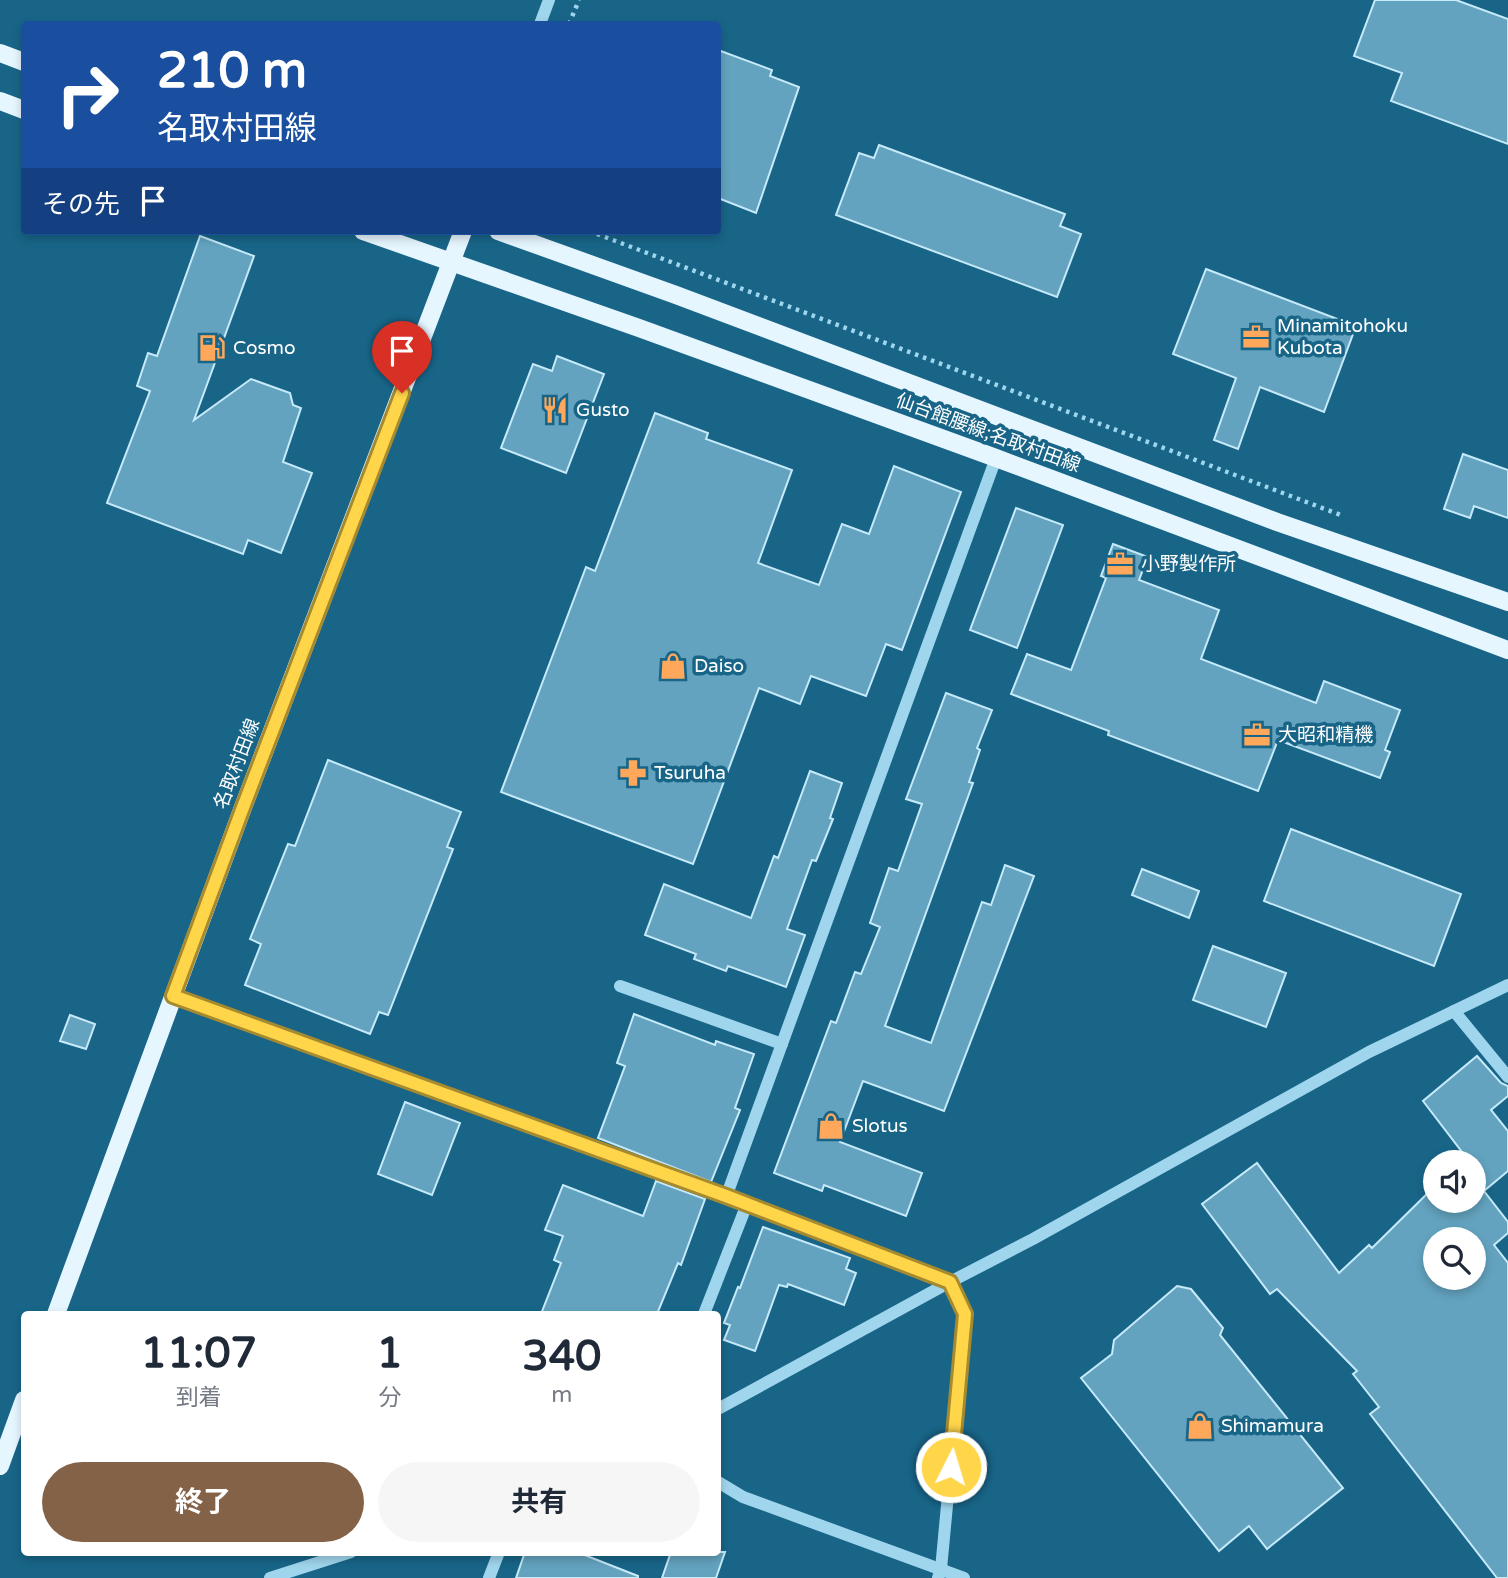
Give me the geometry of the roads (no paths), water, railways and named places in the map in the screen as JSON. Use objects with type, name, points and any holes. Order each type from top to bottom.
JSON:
[{"type":"main road","points":[[0,53],[21,61]]},
{"type":"main road","points":[[0,101],[21,109]]},
{"type":"main road","name":"仙台館腰線;名取村田線","points":[[374,235],[996,458],[1508,650]]},
{"type":"main road","name":"名取村田線","points":[[57,1311],[242,810],[462,235]]},
{"type":"main road","name":"仙台館腰線;名取村田線","points":[[509,235],[715,309],[1277,522],[1508,602]]},
{"type":"main road","points":[[0,1466],[21,1408]]},
{"type":"street","points":[[541,21],[550,0]]},
{"type":"street","points":[[726,1196],[996,458]]},
{"type":"street","points":[[721,1407],[1033,1239],[1369,1052],[1508,985]]},
{"type":"street","points":[[620,986],[782,1044]]},
{"type":"street","points":[[173,996],[726,1196],[950,1282],[965,1314],[939,1574]]},
{"type":"street","points":[[1454,1011],[1508,1077]]},
{"type":"street","points":[[705,1311],[747,1204]]},
{"type":"street","points":[[721,1484],[743,1497],[939,1574],[964,1578]]},
{"type":"street","points":[[270,1578],[339,1556]]},
{"type":"street","points":[[489,1578],[497,1556]]},
{"type":"place","name":"Minamitohoku Kubota","points":[[1256,337]]},
{"type":"place","name":"Cosmo","points":[[212,348]]},
{"type":"place","name":"Gusto","points":[[555,410]]},
{"type":"place","name":"小野製作所","points":[[1120,564]]},
{"type":"place","name":"Daiso","points":[[673,666]]},
{"type":"place","name":"大昭和精機","points":[[1257,735]]},
{"type":"place","name":"Tsuruha","points":[[633,773]]},
{"type":"place","name":"Slotus","points":[[831,1126]]},
{"type":"place","name":"Shimamura","points":[[1200,1426]]}]
